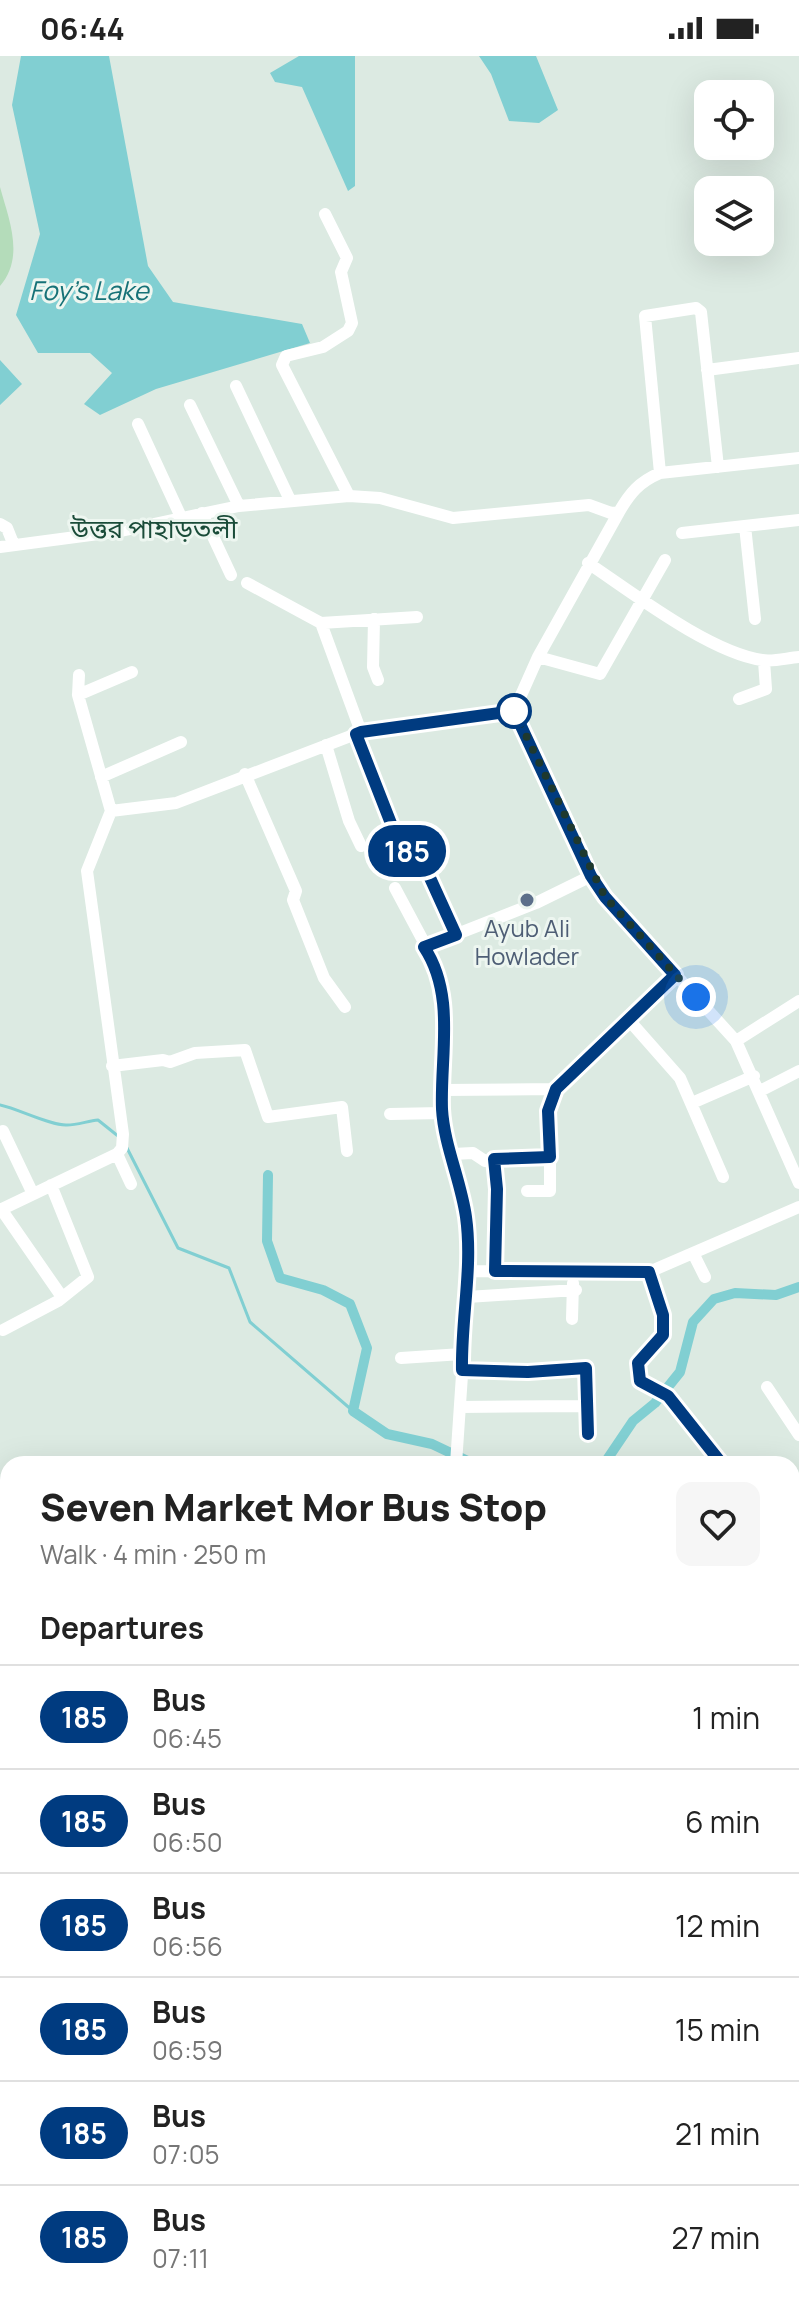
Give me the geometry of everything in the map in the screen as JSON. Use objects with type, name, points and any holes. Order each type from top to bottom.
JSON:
[{"type":"street","points":[[325,214],[347,258],[341,272],[352,323],[348,331],[323,347],[286,356],[282,365],[349,496]]},
{"type":"street","points":[[660,473],[645,316],[699,309],[718,467]]},
{"type":"street","points":[[707,370],[799,358]]},
{"type":"street","points":[[236,386],[290,500]]},
{"type":"street","points":[[190,405],[239,506]]},
{"type":"street","points":[[138,424],[181,517]]},
{"type":"street","points":[[799,458],[660,473],[632,490],[588,563],[538,657],[514,711],[591,876],[605,897],[736,1041],[799,1183]]},
{"type":"street","points":[[0,524],[7,528],[7,545],[77,538],[239,506],[349,496],[380,498],[453,518],[589,505],[611,513],[619,512]]},
{"type":"street","points":[[202,513],[231,575]]},
{"type":"street","points":[[682,533],[799,520]]},
{"type":"street","points":[[745,526],[755,619]]},
{"type":"street","points":[[538,657],[600,674],[665,560]]},
{"type":"street","points":[[588,563],[710,639],[764,661],[799,657]]},
{"type":"street","points":[[247,583],[321,623],[417,617]]},
{"type":"street","points":[[374,619],[373,667],[378,680]]},
{"type":"street","points":[[321,623],[401,849],[421,858],[456,935]]},
{"type":"street","points":[[739,699],[766,689],[764,661]]},
{"type":"street","points":[[78,695],[132,672]]},
{"type":"street","points":[[79,675],[78,695],[111,811],[87,871],[123,1134],[120,1151],[131,1184]]},
{"type":"street","points":[[111,811],[176,803],[245,774],[359,733],[514,711]]},
{"type":"street","points":[[101,777],[181,742]]},
{"type":"street","points":[[326,745],[349,821],[361,846]]},
{"type":"street","points":[[245,774],[296,891],[293,900],[314,958],[345,1007]]},
{"type":"street","points":[[424,947],[591,876]]},
{"type":"street","points":[[395,888],[435,963],[444,1007],[442,1113],[466,1214],[469,1271],[457,1456]]},
{"type":"street","points":[[527,1191],[550,1191],[548,1111],[556,1089],[675,975]]},
{"type":"street","points":[[736,1041],[799,1001]]},
{"type":"street","points":[[628,1019],[680,1078],[723,1177]]},
{"type":"street","points":[[112,1066],[163,1060],[170,1062],[195,1053],[245,1050],[268,1117],[342,1107],[347,1151]]},
{"type":"street","points":[[760,1091],[799,1071]]},
{"type":"street","points":[[692,1103],[754,1076]]},
{"type":"street","points":[[442,1090],[556,1089]]},
{"type":"street","points":[[390,1114],[442,1113]]},
{"type":"street","points":[[0,1132],[3,1131],[33,1194]]},
{"type":"street","points":[[62,1297],[0,1210],[120,1151]]},
{"type":"street","points":[[453,1154],[473,1153],[485,1161],[550,1157]]},
{"type":"street","points":[[494,1159],[497,1189],[495,1271]]},
{"type":"street","points":[[3,1330],[62,1297],[88,1277],[51,1185]]},
{"type":"street","points":[[469,1271],[649,1272],[799,1207]]},
{"type":"street","points":[[693,1253],[705,1277]]},
{"type":"street","points":[[570,1272],[576,1290],[572,1319]]},
{"type":"street","points":[[649,1272],[663,1315],[663,1335],[638,1363],[640,1381],[663,1393],[715,1456]]},
{"type":"street","points":[[467,1297],[576,1290]]},
{"type":"street","points":[[401,1358],[462,1354]]},
{"type":"street","points":[[462,1370],[528,1372],[586,1368],[588,1434]]},
{"type":"street","points":[[767,1387],[799,1435]]},
{"type":"street","points":[[460,1407],[587,1406]]},
{"type":"green space","points":[[0,187],[11,225],[13,251],[8,275],[0,286]]},
{"type":"water","name":"Foy's Lake","points":[[21,56],[109,56],[148,266],[173,302],[302,324],[310,343],[156,389],[100,415],[84,404],[112,373],[90,353],[38,353],[16,315],[40,234],[12,105]]},
{"type":"water","points":[[299,56],[355,56],[355,186],[348,191],[302,87],[275,82],[270,73]]},
{"type":"water","points":[[479,56],[536,56],[558,110],[539,123],[509,121],[491,74]]},
{"type":"water","points":[[0,360],[22,384],[0,405]]},
{"type":"waterway","points":[[0,1105],[60,1125],[98,1120],[118,1136]]},
{"type":"waterway","points":[[127,1148],[178,1248],[229,1268],[250,1322],[353,1411]]},
{"type":"waterway","points":[[268,1175],[267,1241],[280,1278],[323,1290],[350,1304],[367,1348],[353,1411],[387,1434],[432,1444],[457,1456]]},
{"type":"waterway","points":[[609,1456],[633,1421],[655,1403],[680,1372],[693,1322],[714,1299],[735,1293],[776,1295],[799,1287]]},
{"type":"bus line","name":"185","points":[[588,1434],[586,1368],[528,1372],[462,1370],[469,1271],[466,1214],[459,1196],[453,1154],[442,1113],[444,1007],[435,963],[424,947],[456,935],[421,858],[401,849],[356,734],[361,732],[514,711],[591,876],[605,897],[675,975],[556,1089],[548,1111],[550,1157],[494,1159],[497,1189],[495,1271],[649,1272],[663,1315],[663,1335],[638,1363],[640,1381],[668,1396],[716,1456]]},
{"type":"place","name":"Ayub Ali Howlader","points":[[527,900]]},
{"type":"district","name":"উত্তর পাহাড়তলী","points":[[154,528]]},
{"type":"route","points":[[514,711],[591,876],[605,897],[696,997]]}]
